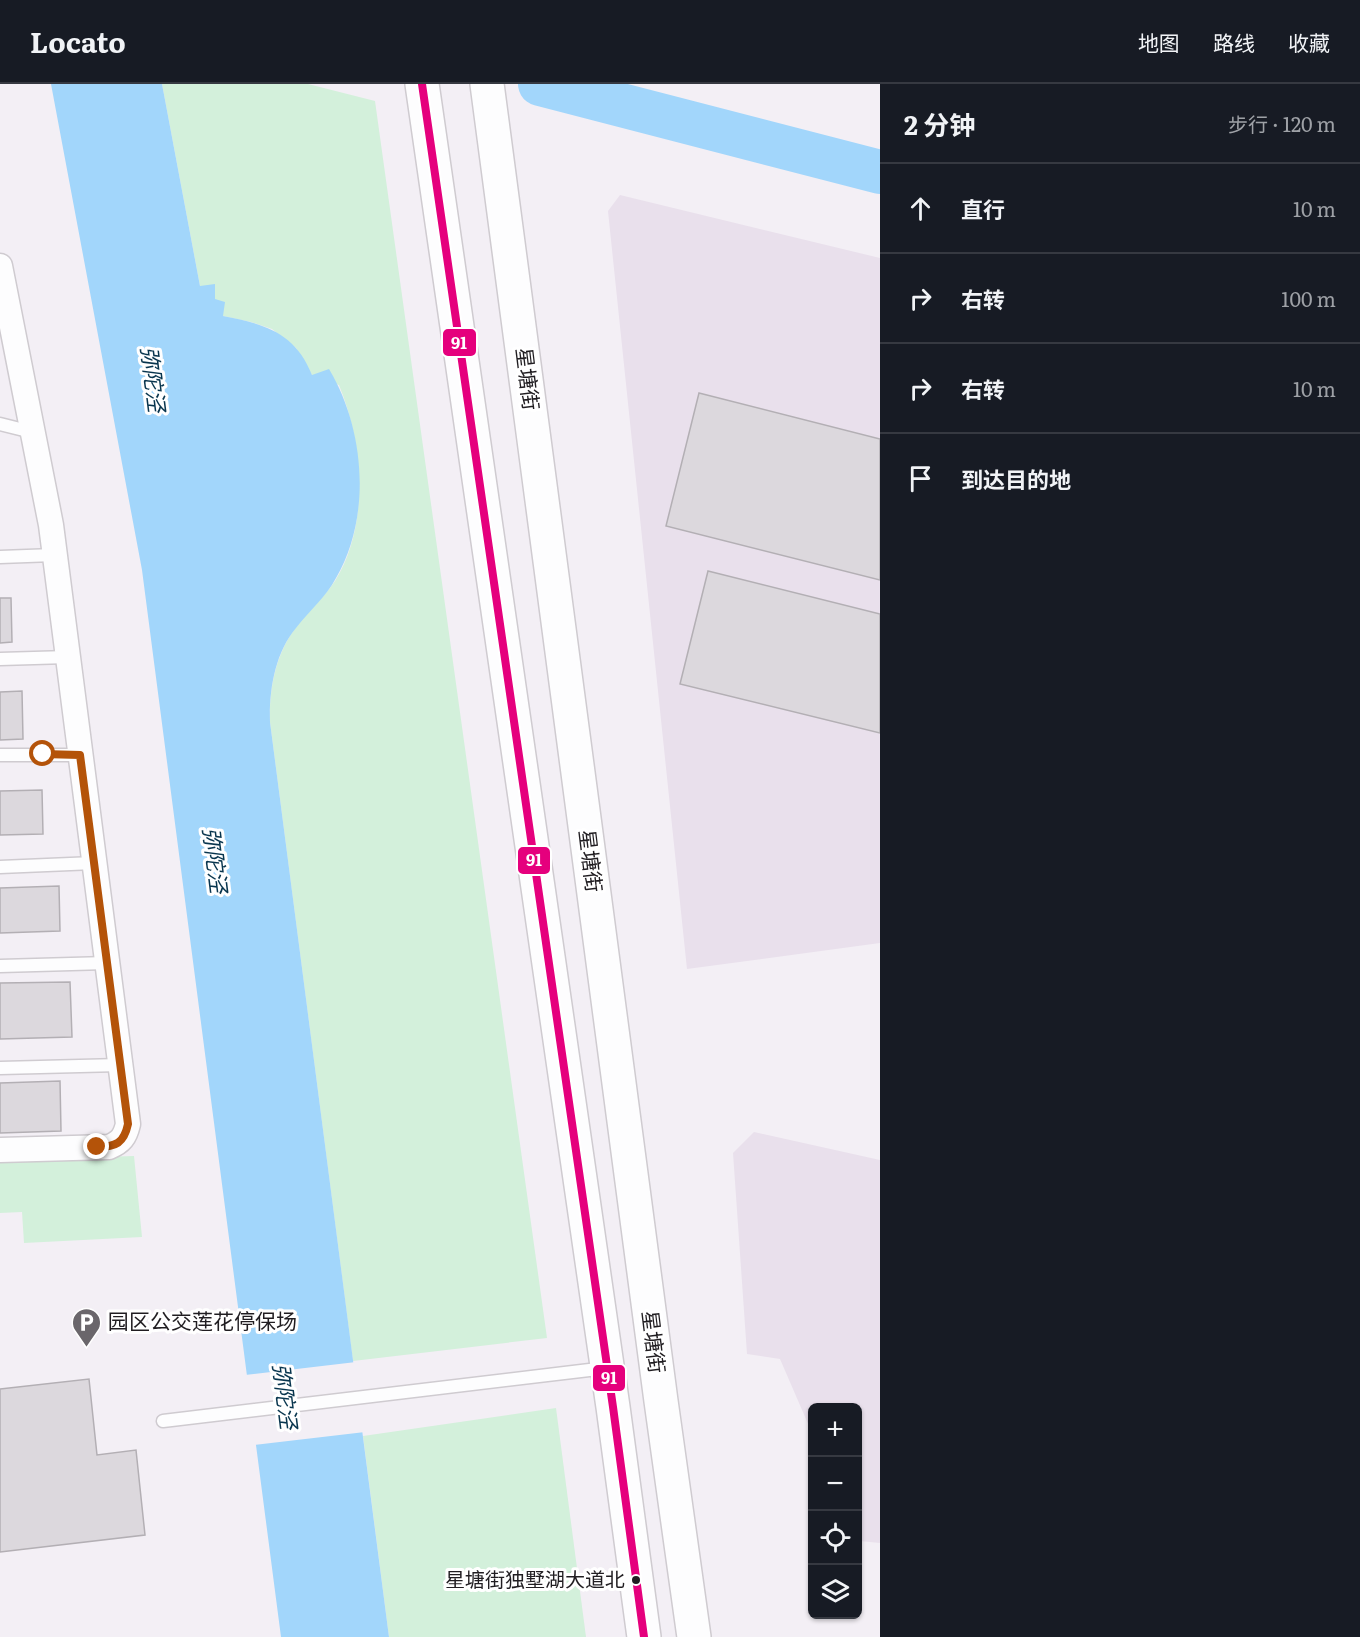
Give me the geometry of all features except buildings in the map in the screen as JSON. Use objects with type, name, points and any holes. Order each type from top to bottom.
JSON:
[{"type":"main road","points":[[422,84],[644,1637]]},
{"type":"main road","name":"星塘街","points":[[487,84],[659,1389],[694,1637]]},
{"type":"street","points":[[0,266],[6,328],[33,432],[51,525],[128,1124],[126,1135],[109,1147],[0,1150]]},
{"type":"lane","points":[[0,424],[33,432]]},
{"type":"lane","points":[[0,557],[54,555]]},
{"type":"lane","points":[[0,659],[68,657]]},
{"type":"lane","points":[[0,755],[80,755]]},
{"type":"lane","points":[[0,867],[94,863]]},
{"type":"lane","points":[[0,966],[107,963]]},
{"type":"lane","points":[[0,1068],[120,1065]]},
{"type":"lane","points":[[163,1421],[607,1368]]},
{"type":"shaded area","points":[[620,195],[880,258],[880,943],[687,969],[608,211]]},
{"type":"shaded area","points":[[754,1132],[880,1160],[880,1543],[862,1541],[862,1403],[808,1403],[808,1424],[780,1359],[747,1354],[733,1153]]},
{"type":"green space","points":[[162,84],[308,84],[375,101],[547,1338],[353,1361],[270,710],[274,674],[287,640],[330,588],[346,559],[354,535],[358,510],[358,458],[347,408],[339,385],[312,375],[296,348],[272,329],[223,316],[215,299],[200,286]]},
{"type":"green space","points":[[134,1156],[142,1237],[24,1243],[22,1212],[0,1213],[0,1160]]},
{"type":"green space","points":[[556,1408],[586,1637],[389,1637],[363,1436]]},
{"type":"water","name":"弥陀泾","points":[[51,84],[162,84],[200,286],[215,284],[215,299],[225,302],[223,316],[265,327],[287,340],[305,360],[312,375],[329,369],[341,393],[357,445],[360,473],[359,500],[348,554],[332,585],[296,628],[283,649],[272,685],[270,722],[389,1637],[281,1637],[142,570]]},
{"type":"pier","points":[[356,1362],[365,1432],[254,1445],[245,1375]]},
{"type":"waterway","points":[[540,84],[880,172]]},
{"type":"transit line","name":"91","points":[[422,84],[613,1407],[644,1637]]},
{"type":"place","name":"园区公交莲花停保场","points":[[87,1348]]},
{"type":"place","name":"星塘街独墅湖大道北","points":[[636,1580]]},
{"type":"route","points":[[43,754],[80,755],[128,1124],[126,1135],[119,1142],[109,1147],[97,1147]]}]
